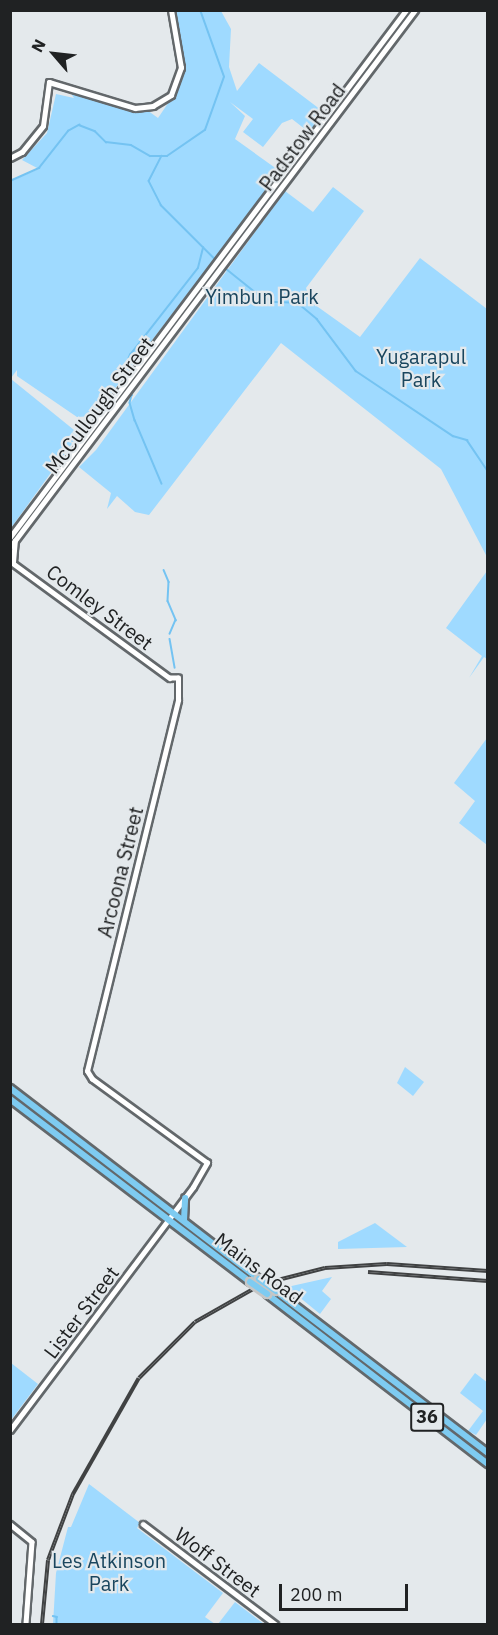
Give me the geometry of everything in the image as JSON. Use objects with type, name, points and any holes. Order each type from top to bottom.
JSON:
[{"type":"main road","name":"Padstow Road","points":[[206,277],[406,10]]},
{"type":"main road","name":"Padstow Road","points":[[212,282],[415,10]]},
{"type":"main road","name":"McCullough Street","points":[[10,547],[13,539],[125,384],[206,277]]},
{"type":"main road","name":"McCullough Street","points":[[13,539],[212,282]]},
{"type":"main road","name":"Mains Road","points":[[10,1088],[488,1453]]},
{"type":"main road","name":"Mains Road","points":[[10,1098],[488,1464]]},
{"type":"main road","points":[[44,1122],[49,1116]]},
{"type":"main road","points":[[184,1220],[185,1198]]},
{"type":"street","points":[[10,158],[22,152],[43,126],[49,82],[135,108],[159,104],[177,86],[181,68],[171,10]]},
{"type":"street","points":[[12,561],[13,539]]},
{"type":"street","name":"Comley Street","points":[[12,561],[176,684]]},
{"type":"street","name":"Arcoona Street","points":[[176,684],[178,700],[87,1068],[90,1077],[207,1163]]},
{"type":"street","name":"Lister Street","points":[[10,1430],[169,1220],[207,1163]]},
{"type":"street","points":[[10,1524],[32,1542],[26,1624]]},
{"type":"street","name":"Woff Street","points":[[143,1524],[275,1624]]},
{"type":"green space","points":[[176,11],[221,11],[231,29],[229,67],[237,91],[259,63],[325,113],[310,133],[292,119],[282,123],[263,147],[243,132],[253,119],[230,102],[245,116],[235,139],[281,172],[94,416],[77,417],[17,376],[17,370],[11,378],[11,181],[39,169],[22,160],[47,133],[56,94],[74,98],[70,92],[138,112],[147,110],[158,118],[179,87],[184,71]]},
{"type":"green space","points":[[333,187],[364,211],[306,288],[311,302],[360,337],[420,258],[487,309],[487,557],[441,469],[281,343],[149,515],[135,512],[117,496],[107,509],[111,493],[79,467],[96,450],[285,191],[313,212]]},
{"type":"green space","points":[[10,379],[79,434],[11,528]]},
{"type":"green space","points":[[487,571],[487,659],[484,657],[469,678],[482,656],[446,628]]},
{"type":"green space","points":[[487,738],[487,845],[459,823],[475,801],[454,783]]},
{"type":"green space","points":[[405,1067],[424,1082],[413,1096],[397,1083]]},
{"type":"green space","points":[[375,1223],[407,1247],[338,1249],[338,1242]]},
{"type":"green space","points":[[332,1277],[322,1291],[331,1299],[320,1314],[287,1287]]},
{"type":"green space","points":[[11,1363],[38,1384],[10,1420]]},
{"type":"green space","points":[[475,1373],[488,1383],[487,1419],[476,1435],[468,1431],[483,1411],[460,1393]]},
{"type":"green space","name":"Les Atkinson Park","points":[[89,1484],[140,1523],[137,1528],[223,1593],[205,1617],[215,1624],[53,1624],[56,1573],[68,1527],[71,1527]]},
{"type":"green space","points":[[235,1602],[264,1624],[218,1624]]},
{"type":"waterway","points":[[10,181],[39,168],[68,131],[79,125],[95,131],[106,142],[131,145],[150,156],[167,156],[205,130],[224,77],[200,10]]},
{"type":"waterway","points":[[162,156],[149,181],[161,205],[216,260]]},
{"type":"waterway","points":[[124,381],[121,376],[130,355],[198,268],[203,248]]},
{"type":"waterway","points":[[224,267],[259,295],[275,302],[298,303],[317,319],[356,371],[453,436],[467,440],[488,471]]},
{"type":"waterway","points":[[126,385],[132,395],[130,403],[135,420],[162,484]]},
{"type":"waterway","points":[[164,570],[169,582],[168,601],[176,620],[170,634]]},
{"type":"waterway","points":[[170,639],[175,668]]},
{"type":"waterway","points":[[53,1616],[57,1617],[57,1624]]},
{"type":"railway","points":[[42,1624],[48,1560],[73,1494],[139,1378],[195,1322],[262,1284],[325,1268],[387,1264],[488,1271]]},
{"type":"railway","points":[[368,1272],[488,1281]]},
{"type":"park label","name":"Yimbun Park","points":[[262,296]]},
{"type":"park label","name":"Yugarapul Park","points":[[421,368]]}]
